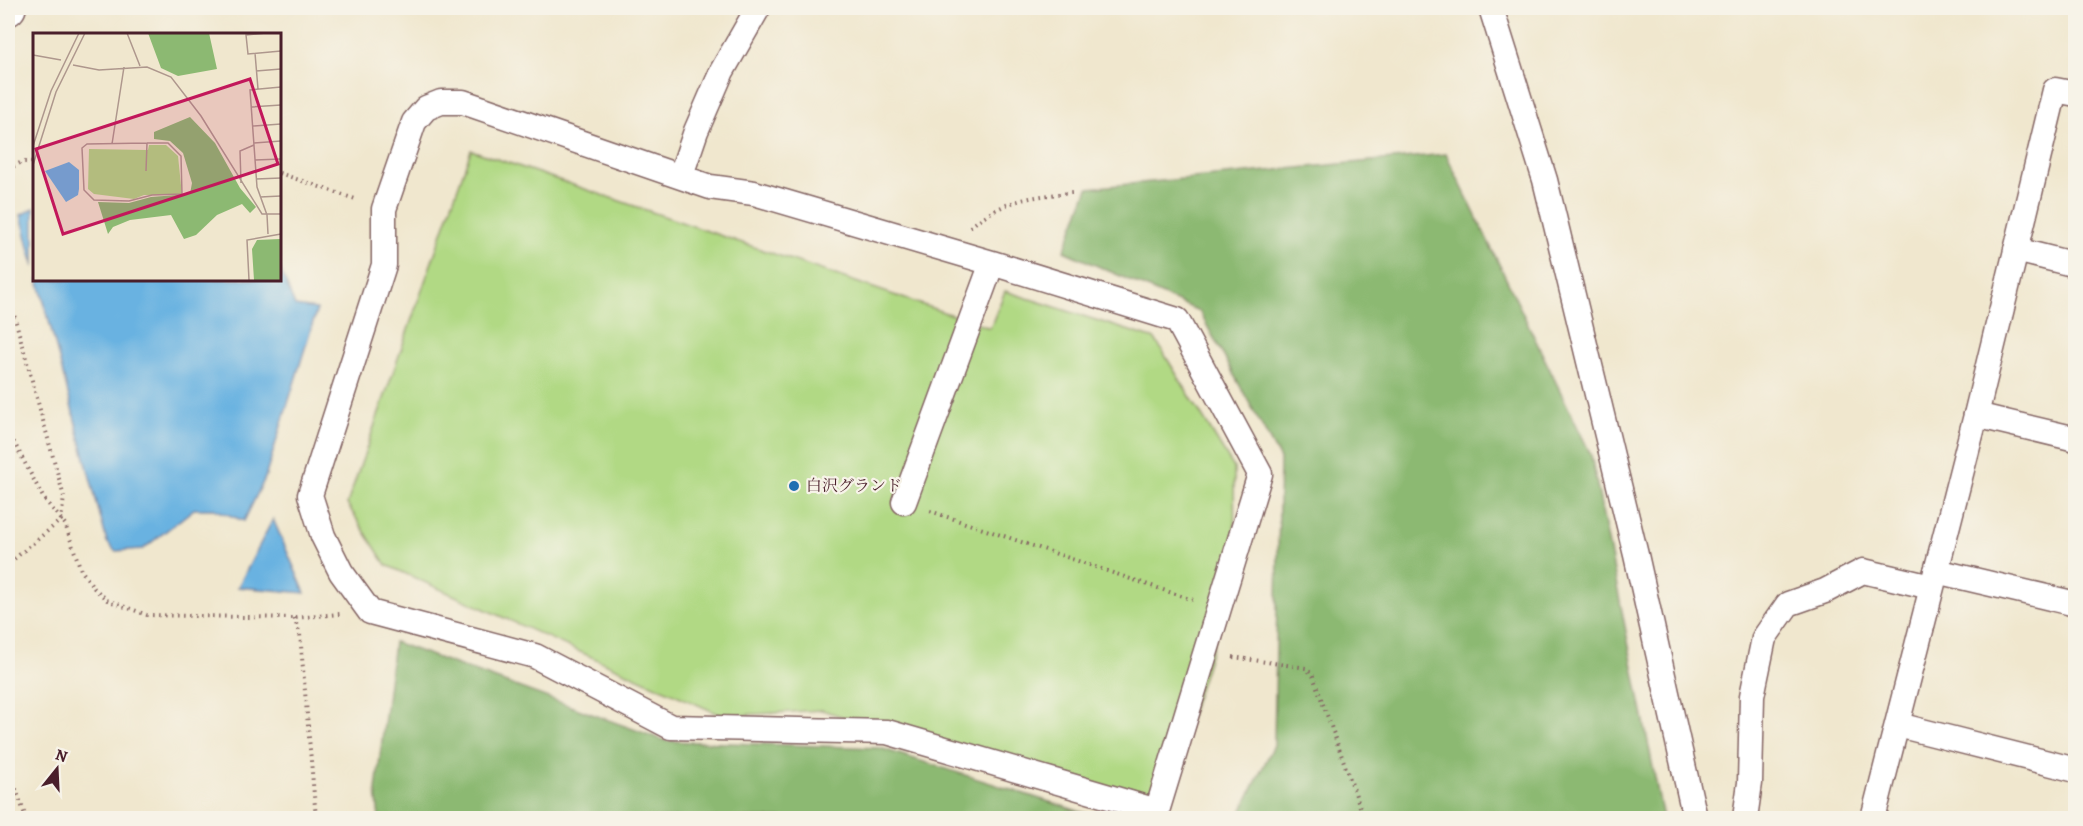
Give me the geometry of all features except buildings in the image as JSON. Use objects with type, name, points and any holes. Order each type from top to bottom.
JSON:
[{"type":"street","points":[[681,175],[696,131],[722,71],[758,8]]},
{"type":"street","points":[[1491,8],[1545,180],[1634,544],[1695,819]]},
{"type":"street","points":[[1873,819],[1976,415],[2055,90],[2076,94]]},
{"type":"street","points":[[441,102],[463,102],[681,175],[710,187],[754,193],[1177,320],[1260,474],[1157,811],[887,732],[671,727],[535,656],[370,612],[342,572],[327,545],[310,495],[384,266],[384,209],[414,122],[426,108],[441,102]]},
{"type":"street","points":[[2016,250],[2076,265]]},
{"type":"street","points":[[904,502],[992,263]]},
{"type":"street","points":[[1976,415],[2076,439]]},
{"type":"street","points":[[1745,819],[1750,783],[1752,696],[1764,638],[1788,604],[1825,591],[1863,572],[1934,579],[2076,604]]},
{"type":"street","points":[[1898,725],[2076,770]]},
{"type":"path","points":[[8,169],[22,162],[33,162]]},
{"type":"path","points":[[280,173],[384,209]]},
{"type":"path","points":[[957,253],[966,230],[982,217],[1003,206],[1036,196],[1072,193]]},
{"type":"path","points":[[8,293],[64,497],[61,520],[8,564]]},
{"type":"path","points":[[8,431],[44,499],[65,524],[81,570],[94,588],[107,600],[125,609],[147,615],[294,618],[370,612]]},
{"type":"path","points":[[904,502],[1219,609]]},
{"type":"path","points":[[294,618],[300,634],[316,819]]},
{"type":"path","points":[[1206,653],[1306,668],[1313,676],[1364,819]]},
{"type":"path","points":[[8,765],[26,819]]},
{"type":"green space","name":"白沢グランド","points":[[471,150],[990,328],[1005,291],[1155,339],[1234,468],[1235,576],[1158,818],[822,710],[723,716],[386,565],[347,504]]},
{"type":"green space","points":[[1446,154],[1591,455],[1663,818],[1238,818],[1274,745],[1280,459],[1199,311],[1064,251],[1088,188]]},
{"type":"green space","points":[[394,642],[666,741],[880,748],[1100,818],[379,818],[376,790]]},
{"type":"water","points":[[33,209],[33,263],[21,215]]},
{"type":"water","points":[[280,268],[295,306],[317,309],[265,478],[244,521],[214,509],[194,509],[143,549],[115,551],[107,542],[38,280],[280,280]]},
{"type":"water","points":[[273,519],[305,593],[238,587]]},
{"type":"place","name":"白沢グランド","points":[[794,486]]}]
